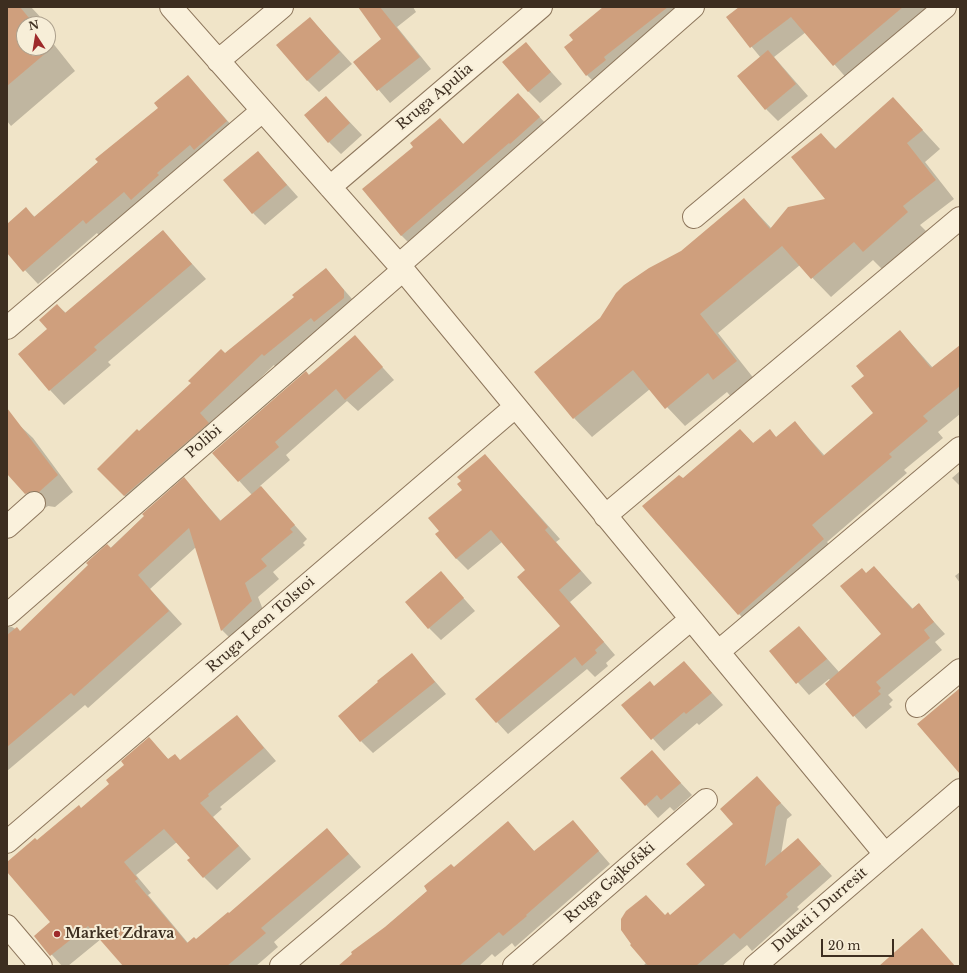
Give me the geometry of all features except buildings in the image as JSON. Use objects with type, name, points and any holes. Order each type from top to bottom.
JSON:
[{"type":"street","points":[[171,7],[401,268],[885,854]]},
{"type":"street","points":[[218,61],[282,7]]},
{"type":"street","name":"Rruga Apulia","points":[[330,187],[541,7]]},
{"type":"street","name":"Polibi","points":[[7,615],[401,268],[693,7]]},
{"type":"street","points":[[694,217],[945,7]]},
{"type":"street","points":[[7,328],[262,111]]},
{"type":"street","points":[[605,516],[960,218]]},
{"type":"street","name":"Rruga Leon Tolstoi","points":[[7,842],[515,407]]},
{"type":"street","points":[[718,652],[960,448]]},
{"type":"street","points":[[7,527],[34,503]]},
{"type":"street","points":[[281,966],[691,619]]},
{"type":"street","points":[[917,706],[960,670]]},
{"type":"street","name":"Dukati i Durresit","points":[[754,966],[960,790]]},
{"type":"street","name":"Rruga Gajkofski","points":[[514,966],[706,800]]},
{"type":"street","points":[[7,926],[41,966]]},
{"type":"place","name":"Market Zdrava","points":[[57,934]]}]
